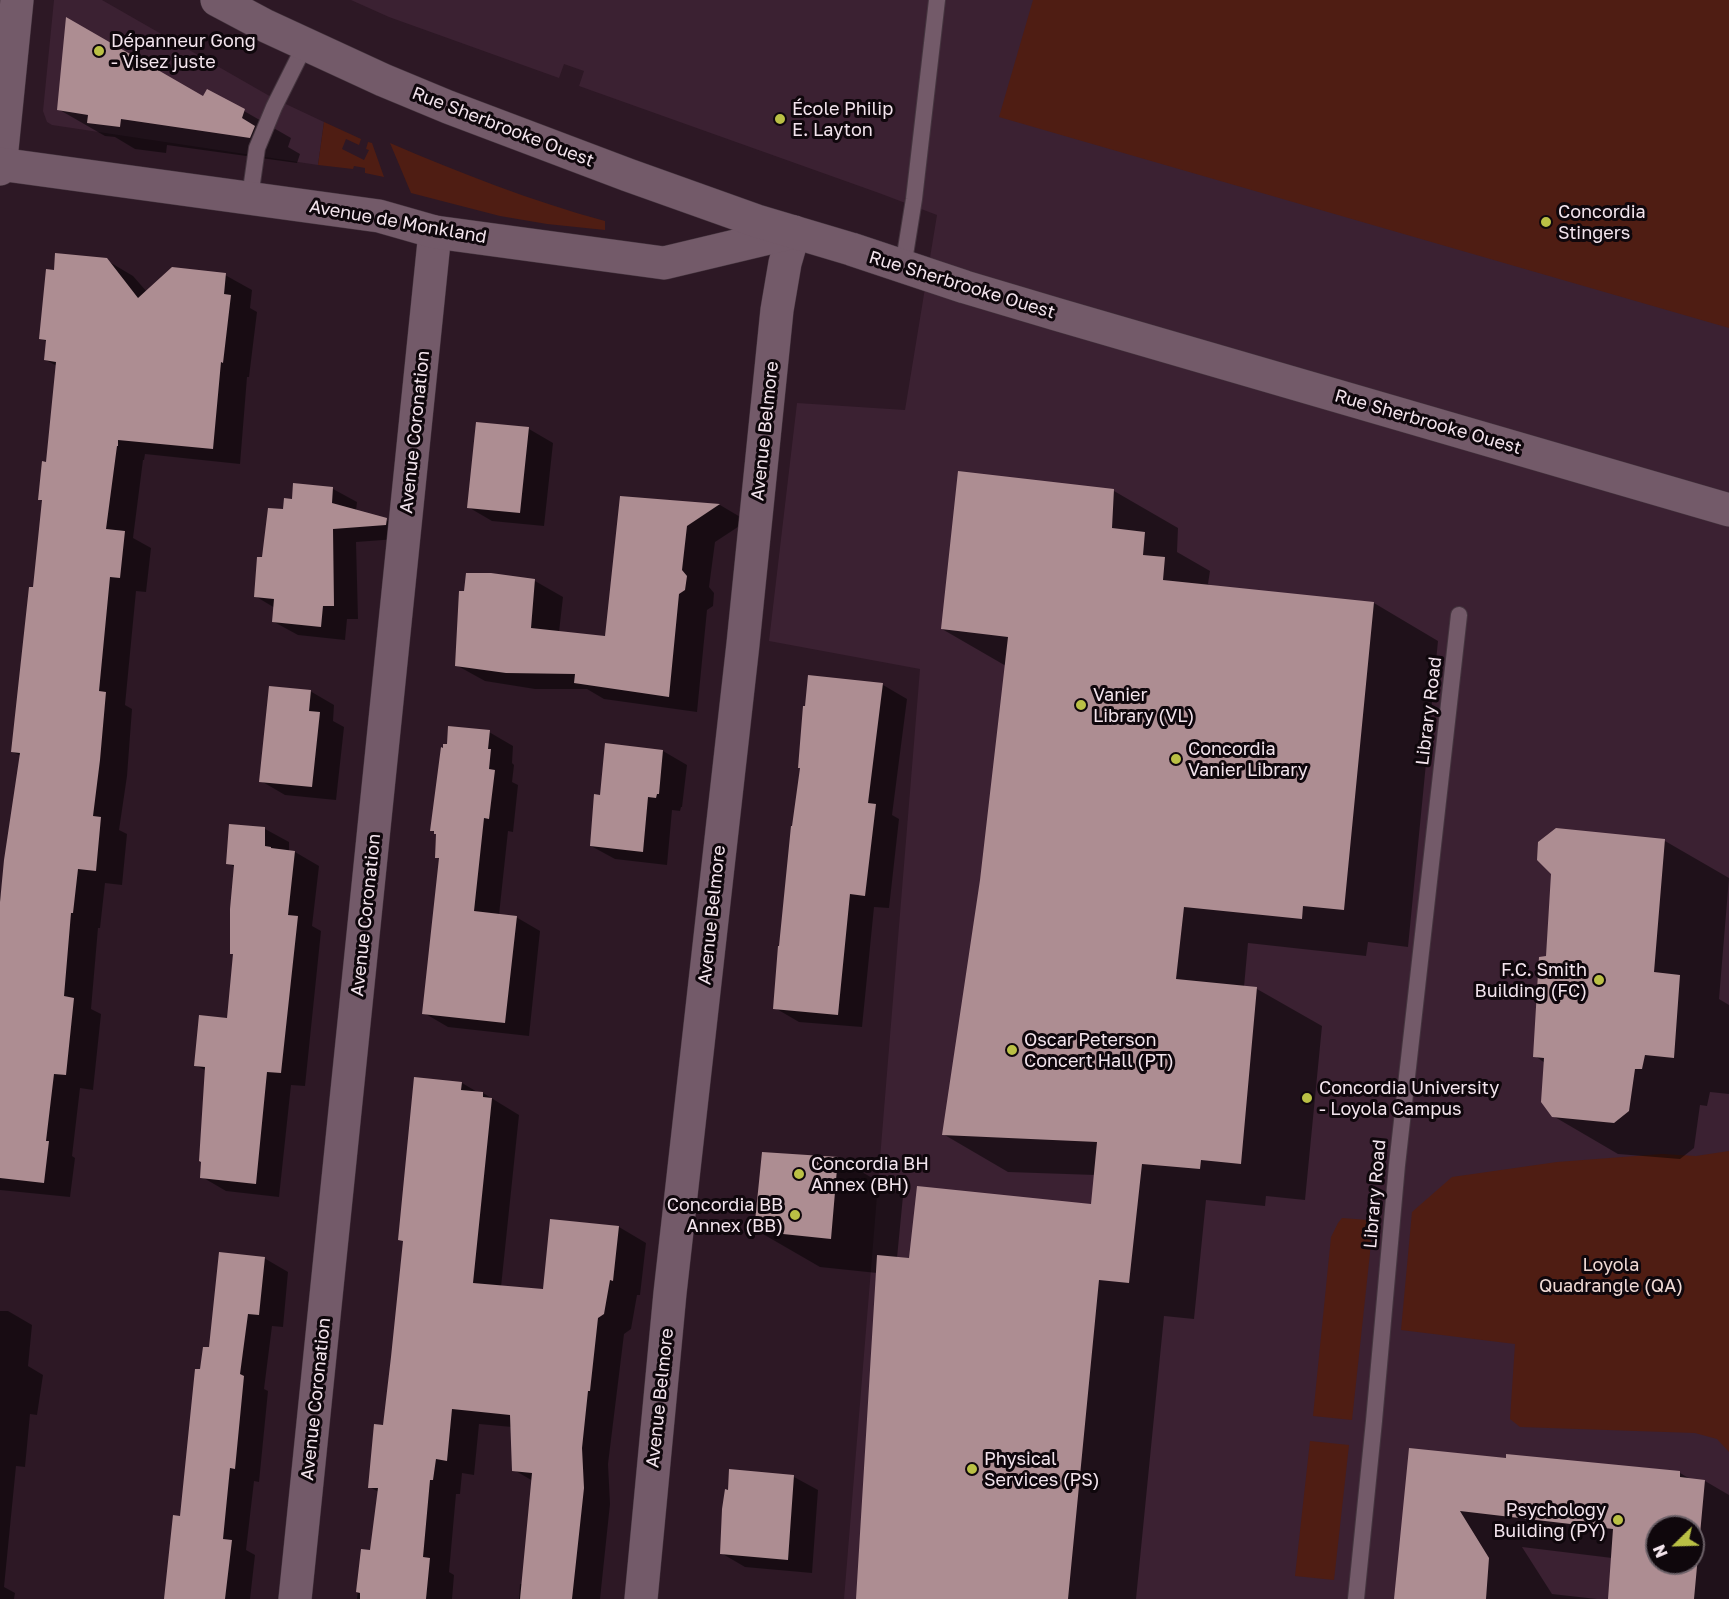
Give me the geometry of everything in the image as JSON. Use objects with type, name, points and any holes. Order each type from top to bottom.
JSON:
[{"type":"street","points":[[0,169],[17,0]]},
{"type":"street","name":"Rue Sherbrooke Ouest","points":[[217,0],[305,45],[373,76],[459,111],[757,221],[1070,318],[1729,510]]},
{"type":"street","name":"Avenue de Monkland","points":[[0,164],[379,216],[435,232],[664,263],[794,232]]},
{"type":"street","name":"Avenue Coronation","points":[[295,1599],[435,232]]},
{"type":"street","name":"Avenue Belmore","points":[[640,1599],[670,1293],[740,668],[777,310],[785,263],[794,232]]},
{"type":"lane","points":[[903,267],[914,199],[937,0]]},
{"type":"lane","points":[[249,198],[257,148],[274,107],[305,45]]},
{"type":"lane","name":"Library Road","points":[[1356,1599],[1397,1165],[1460,615]]},
{"type":"shaded area","points":[[54,0],[102,0],[273,98],[324,122],[318,165],[52,125],[47,122],[43,111]]},
{"type":"shaded area","name":"Concordia University - Loyola Campus","points":[[351,0],[1729,0],[1729,1599],[844,1599],[920,669],[769,641],[797,403],[905,410],[937,215],[579,86],[584,71],[564,64],[559,78],[389,17]]},
{"type":"green space","name":"Concordia Stingers","points":[[1033,0],[1729,0],[1729,328],[999,117]]},
{"type":"green space","points":[[324,122],[361,139],[359,145],[346,139],[342,149],[364,160],[369,150],[366,149],[368,142],[372,143],[384,177],[365,173],[365,168],[354,166],[353,169],[318,165]]},
{"type":"green space","points":[[390,143],[496,186],[605,221],[605,230],[500,216],[411,193]]},
{"type":"green space","name":"Loyola Quadrangle (QA)","points":[[1729,1151],[1729,1452],[1717,1439],[1695,1433],[1520,1427],[1510,1419],[1515,1344],[1401,1330],[1412,1212],[1452,1177],[1557,1162],[1662,1154],[1696,1156]]},
{"type":"green space","points":[[1342,1218],[1368,1220],[1371,1228],[1352,1420],[1313,1416],[1331,1237]]},
{"type":"green space","points":[[1310,1441],[1349,1445],[1334,1580],[1295,1576]]},
{"type":"building","points":[[66,17],[203,96],[207,89],[245,109],[242,118],[255,126],[250,138],[121,119],[120,127],[87,123],[88,115],[57,110]]},
{"type":"building","points":[[55,253],[107,258],[138,298],[172,267],[226,273],[224,294],[231,295],[223,363],[221,362],[213,449],[118,440],[106,529],[125,531],[120,578],[110,577],[99,691],[106,692],[93,816],[101,817],[96,871],[78,869],[73,913],[71,913],[64,996],[74,998],[66,1075],[54,1074],[46,1141],[49,1141],[44,1183],[0,1178],[0,902],[20,753],[11,752],[29,587],[33,587],[42,500],[38,500],[42,461],[46,462],[56,362],[44,360],[46,340],[39,339],[46,269],[54,270]]},
{"type":"building","points":[[476,422],[529,427],[520,513],[467,508]]},
{"type":"building","points":[[958,471],[1114,489],[1112,528],[1145,532],[1143,555],[1165,557],[1163,580],[1374,602],[1344,910],[1303,906],[1302,919],[1184,907],[1176,979],[1257,987],[1241,1164],[1201,1160],[1200,1169],[1142,1164],[1129,1283],[1099,1280],[1068,1599],[856,1599],[877,1255],[909,1258],[917,1186],[1091,1204],[1097,1142],[942,1135],[980,880],[1008,637],[941,629]]},
{"type":"building","points":[[293,483],[333,487],[332,503],[387,518],[386,525],[333,529],[334,606],[323,606],[321,627],[272,622],[274,599],[254,597],[257,557],[262,557],[268,508],[283,509],[284,498],[292,499]]},
{"type":"building","points":[[620,496],[720,504],[687,526],[682,570],[687,576],[685,590],[679,594],[669,697],[574,683],[575,674],[506,673],[455,666],[459,591],[464,591],[466,573],[491,573],[535,579],[531,628],[605,636]]},
{"type":"building","points":[[808,675],[883,683],[868,803],[876,804],[865,896],[850,894],[838,1015],[773,1009]]},
{"type":"building","points":[[269,686],[311,690],[309,711],[320,712],[312,787],[259,782]]},
{"type":"building","points":[[448,726],[490,730],[489,769],[495,770],[489,819],[484,818],[474,911],[517,916],[505,1023],[422,1014],[439,858],[435,858],[436,834],[430,831],[441,747],[447,744]]},
{"type":"building","points":[[605,743],[663,750],[659,794],[656,798],[648,797],[643,852],[590,846],[594,794],[600,795]]},
{"type":"building","points":[[229,824],[265,827],[265,846],[295,851],[288,915],[298,916],[281,1073],[267,1072],[256,1184],[200,1178],[205,1067],[194,1066],[199,1015],[227,1018],[233,954],[230,954],[230,909],[234,865],[226,864]]},
{"type":"building","name":"F.C. Smith Building (FC)","points":[[1556,828],[1665,839],[1654,972],[1680,975],[1674,1058],[1645,1055],[1642,1069],[1635,1069],[1629,1111],[1614,1123],[1552,1117],[1541,1102],[1544,1058],[1533,1057],[1539,957],[1546,956],[1551,874],[1537,860],[1538,842]]},
{"type":"building","points":[[414,1077],[462,1082],[461,1090],[483,1092],[483,1097],[492,1098],[473,1283],[543,1289],[550,1219],[619,1226],[613,1281],[610,1280],[604,1314],[598,1318],[590,1391],[588,1391],[582,1448],[584,1488],[572,1599],[520,1599],[532,1473],[512,1471],[510,1415],[452,1409],[447,1461],[436,1459],[433,1480],[430,1480],[423,1557],[430,1558],[426,1599],[360,1599],[360,1593],[356,1592],[361,1549],[370,1550],[378,1488],[368,1488],[374,1424],[383,1425],[391,1357],[403,1241],[398,1240]]},
{"type":"building","points":[[762,1152],[838,1157],[831,1239],[754,1231]]},
{"type":"building","points":[[219,1252],[265,1257],[259,1315],[248,1314],[240,1374],[244,1376],[235,1469],[230,1468],[223,1539],[232,1540],[225,1599],[164,1599],[173,1515],[180,1516],[195,1369],[200,1369],[203,1347],[209,1347]]},
{"type":"building","name":"Psychology Building (PY)","points":[[1409,1448],[1506,1458],[1506,1454],[1680,1471],[1680,1477],[1705,1480],[1702,1515],[1645,1515],[1645,1575],[1696,1575],[1694,1599],[1608,1599],[1613,1529],[1460,1511],[1489,1558],[1486,1599],[1394,1599]]},
{"type":"building","points":[[729,1469],[794,1475],[788,1560],[720,1554],[722,1509],[725,1489],[728,1490]]},
{"type":"place","name":"Dépanneur Gong - Visez juste","points":[[99,51]]},
{"type":"place","name":"École Philip E. Layton","points":[[780,119]]},
{"type":"place","name":"Concordia Stingers","points":[[1546,222]]},
{"type":"place","name":"Vanier Library (VL)","points":[[1081,705]]},
{"type":"place","name":"Concordia Vanier Library","points":[[1176,759]]},
{"type":"place","name":"F.C. Smith Building (FC)","points":[[1599,980]]},
{"type":"place","name":"Oscar Peterson Concert Hall (PT)","points":[[1012,1050]]},
{"type":"place","name":"Concordia University - Loyola Campus","points":[[1307,1098]]},
{"type":"place","name":"Concordia BH Annex (BH)","points":[[799,1174]]},
{"type":"place","name":"Concordia BB Annex (BB)","points":[[795,1215]]},
{"type":"place","name":"Physical Services (PS)","points":[[972,1469]]},
{"type":"place","name":"Psychology Building (PY)","points":[[1618,1520]]}]
